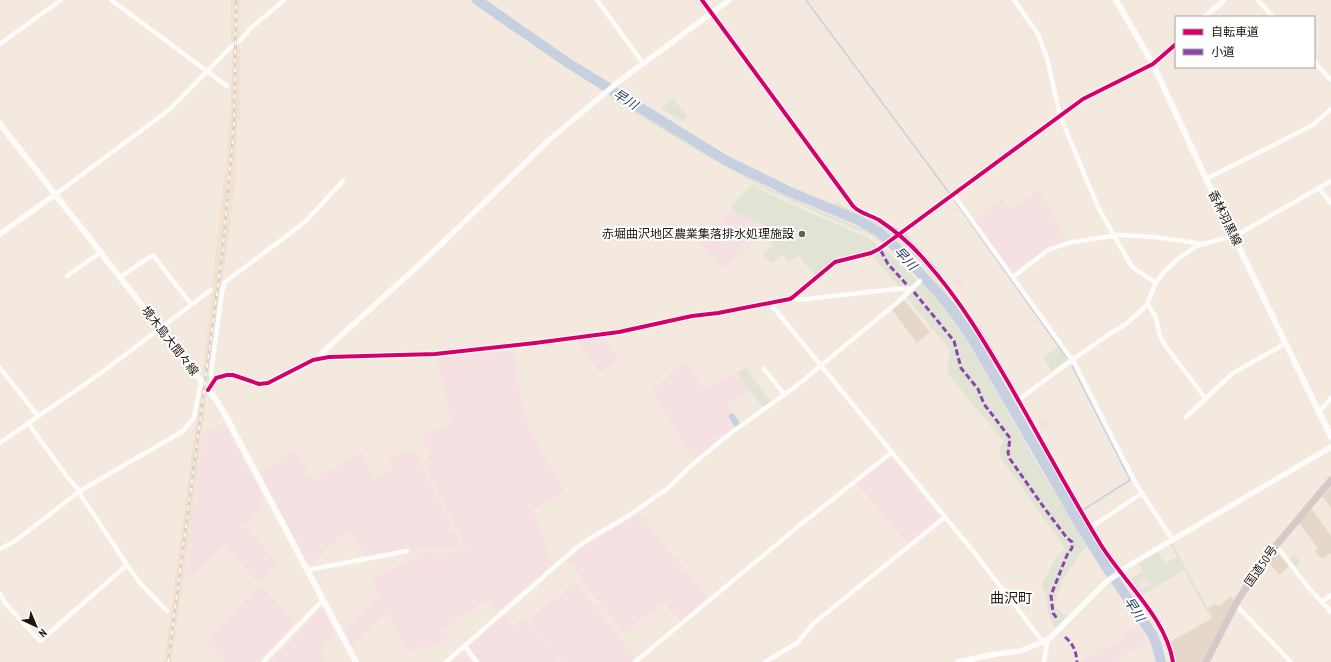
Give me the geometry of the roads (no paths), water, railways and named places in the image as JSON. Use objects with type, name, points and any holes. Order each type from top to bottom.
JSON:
[{"type":"highway","name":"国道50号","points":[[1206,662],[1236,605],[1263,561],[1331,480]]},
{"type":"main road","name":"香林羽黒線","points":[[1116,0],[1153,64],[1206,179],[1318,413],[1331,437]]},
{"type":"main road","name":"境木島大間々線","points":[[0,124],[201,380],[223,411],[356,662]]},
{"type":"street","points":[[0,44],[61,0]]},
{"type":"street","points":[[111,0],[208,70],[227,86]]},
{"type":"street","points":[[0,234],[169,110],[231,47],[241,40],[250,29],[284,0]]},
{"type":"street","points":[[597,0],[643,63]]},
{"type":"street","points":[[702,0],[853,206],[876,219],[898,236],[929,265],[949,291],[981,336],[1090,527],[1120,572],[1163,631],[1170,648],[1173,662]]},
{"type":"street","points":[[319,358],[325,350],[430,255],[549,140],[617,83],[729,0]]},
{"type":"street","points":[[1014,0],[1038,34],[1047,58],[1060,116],[1094,199],[1132,267],[1156,283]]},
{"type":"street","points":[[1206,16],[1224,0]]},
{"type":"street","points":[[1258,0],[1272,16]]},
{"type":"street","points":[[208,390],[213,381],[220,377],[233,375],[259,384],[268,383],[319,358],[435,354],[539,343],[619,332],[692,316],[718,313],[771,303],[793,297],[836,262],[871,253],[885,245],[1088,96],[1153,64],[1175,45]]},
{"type":"street","points":[[1315,62],[1331,80]]},
{"type":"street","points":[[1206,179],[1313,125],[1331,109]]},
{"type":"street","points":[[213,381],[211,373],[223,286],[231,277],[305,222],[343,181]]},
{"type":"street","points":[[1018,400],[1072,360],[1126,324],[1148,304],[1156,283],[1163,273],[1187,252],[1203,244],[1234,237],[1331,181]]},
{"type":"street","points":[[1319,188],[1331,203]]},
{"type":"street","points":[[953,194],[1072,360],[1142,493],[1172,539]]},
{"type":"street","points":[[1013,277],[1048,250],[1068,243],[1114,236],[1156,237],[1203,244]]},
{"type":"street","points":[[66,276],[101,252]]},
{"type":"street","points":[[120,277],[153,255],[191,304]]},
{"type":"street","points":[[446,662],[575,549],[628,516],[668,488],[693,464],[728,435],[785,395],[899,301],[920,281]]},
{"type":"street","points":[[793,297],[798,300],[896,288],[911,289]]},
{"type":"street","points":[[0,443],[104,370],[211,290]]},
{"type":"street","points":[[771,303],[1047,644],[1044,662]]},
{"type":"street","points":[[1148,304],[1156,318],[1163,342],[1206,399]]},
{"type":"street","points":[[1186,417],[1233,373],[1285,344]]},
{"type":"street","points":[[0,368],[38,416]]},
{"type":"street","points":[[764,369],[785,395]]},
{"type":"street","points":[[0,549],[15,541],[80,492],[183,431],[194,418],[201,380]]},
{"type":"street","points":[[1318,413],[1331,398]]},
{"type":"street","points":[[28,423],[80,492],[82,498],[140,583],[167,611]]},
{"type":"street","points":[[958,662],[996,654],[1020,651],[1044,641],[1108,581],[1120,572],[1172,539],[1331,447]]},
{"type":"street","points":[[635,662],[800,525],[891,452]]},
{"type":"street","points":[[1090,527],[1142,493]]},
{"type":"street","points":[[765,662],[797,643],[814,624],[945,517]]},
{"type":"street","points":[[1276,545],[1294,570],[1331,612]]},
{"type":"street","points":[[308,570],[407,551]]},
{"type":"street","points":[[0,594],[4,603],[40,642],[127,565]]},
{"type":"street","points":[[1322,602],[1331,595]]},
{"type":"street","points":[[264,661],[323,600]]},
{"type":"street","points":[[1236,605],[1291,662]]},
{"type":"street","points":[[465,646],[477,662]]},
{"type":"water","points":[[733,413],[740,423],[735,427],[728,416]]},
{"type":"waterway","name":"早川","points":[[477,0],[568,63],[725,160],[788,191],[860,221],[879,232],[901,252],[940,295],[972,338],[1080,525],[1152,634],[1161,662]]},
{"type":"waterway","points":[[806,0],[950,194]]},
{"type":"waterway","points":[[955,201],[1067,358]]},
{"type":"waterway","points":[[893,227],[898,230]]},
{"type":"waterway","points":[[905,235],[935,267],[956,296]]},
{"type":"waterway","points":[[965,309],[983,334],[1019,396]]},
{"type":"waterway","points":[[1072,366],[1130,480],[1083,510]]},
{"type":"railway","points":[[168,662],[223,247],[234,125],[236,0]]},
{"type":"place","name":"赤堀曲沢地区農業集落排水処理施設","points":[[802,234]]},
{"type":"district","name":"曲沢町","points":[[1011,598]]}]
